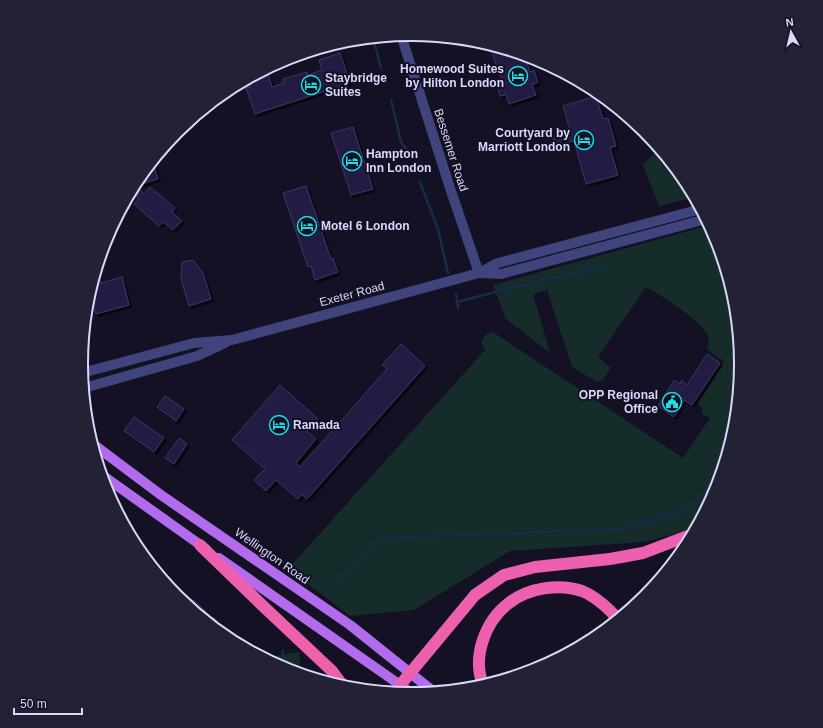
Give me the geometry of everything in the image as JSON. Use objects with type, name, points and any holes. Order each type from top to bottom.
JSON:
[{"type":"highway","points":[[401,684],[475,595],[504,575],[535,566],[610,559],[643,553],[683,538]]},
{"type":"highway","points":[[200,545],[262,606],[332,671],[338,678]]},
{"type":"highway","points":[[482,679],[479,664],[481,645],[489,624],[509,603],[528,592],[553,588],[566,588],[582,591],[607,606],[614,615]]},
{"type":"main road","name":"Wellington Road","points":[[100,450],[161,495],[350,625],[427,686]]},
{"type":"main road","points":[[111,481],[404,687]]},
{"type":"street","name":"Bessemer Road","points":[[402,41],[479,273]]},
{"type":"street","name":"Exeter Road","points":[[89,387],[197,356],[232,340],[479,273],[498,263],[695,211]]},
{"type":"street","name":"Exeter Road","points":[[479,273],[501,274],[701,220]]},
{"type":"street","name":"Exeter Road","points":[[88,371],[194,343],[232,340]]},
{"type":"green space","points":[[655,152],[668,167],[688,199],[659,206],[643,165]]},
{"type":"green space","points":[[704,227],[710,240],[723,280],[732,322],[734,343],[734,385],[732,406],[723,448],[710,488],[691,526],[682,532],[644,542],[510,551],[414,610],[350,616],[288,569],[485,350],[481,342],[486,334],[493,332],[683,458],[710,418],[702,414],[702,408],[697,404],[724,362],[707,349],[708,336],[705,330],[681,309],[661,296],[646,287],[598,357],[611,368],[603,379],[597,382],[572,367],[547,290],[533,294],[550,353],[506,319],[493,285]]},
{"type":"green space","points":[[299,652],[300,667],[275,656]]},
{"type":"building","name":"Homewood Suites by Hilton London","points":[[491,51],[527,63],[530,72],[534,70],[538,82],[532,85],[536,95],[509,104],[506,95],[500,96],[496,83],[502,80]]},
{"type":"building","name":"Staybridge Suites","points":[[340,53],[350,83],[255,114],[246,88],[250,87],[249,85],[268,74],[272,87],[284,83],[283,79],[307,72],[308,75],[322,70],[319,60]]},
{"type":"building","name":"Courtyard by Marriott London","points":[[593,97],[597,100],[603,119],[608,118],[616,146],[610,148],[618,175],[586,184],[574,141],[555,147],[553,138],[571,133],[563,106]]},
{"type":"building","name":"Hampton Inn London","points":[[353,127],[373,189],[351,195],[331,133]]},
{"type":"building","points":[[155,167],[158,179],[144,183]]},
{"type":"building","name":"Motel 6 London","points":[[306,186],[331,259],[333,258],[338,272],[315,280],[311,266],[308,267],[283,193]]},
{"type":"building","points":[[150,187],[175,208],[172,212],[182,221],[173,230],[163,222],[159,226],[134,204],[139,198],[136,196],[140,190],[144,194]]},
{"type":"building","points":[[193,260],[203,273],[211,299],[189,306],[181,279],[182,262]]},
{"type":"building","points":[[122,277],[129,305],[96,314],[94,306],[100,280],[101,283]]},
{"type":"building","name":"Ramada","points":[[401,344],[425,366],[307,499],[302,495],[298,499],[276,480],[266,491],[254,480],[265,469],[232,440],[280,385],[318,419],[307,431],[316,439],[296,463],[300,467],[387,369],[382,365]]},
{"type":"building","points":[[707,354],[720,363],[692,405],[684,400],[674,417],[658,406],[674,380],[680,384],[682,380],[687,385]]},
{"type":"building","points":[[165,396],[184,409],[176,421],[157,407]]},
{"type":"building","points":[[134,417],[164,438],[154,452],[124,431]]},
{"type":"building","points":[[179,438],[187,444],[174,464],[165,458]]},
{"type":"building","points":[[191,599],[195,601],[210,616]]},
{"type":"waterway","points":[[374,43],[381,68]]},
{"type":"waterway","points":[[391,100],[401,142],[411,156]]},
{"type":"waterway","points":[[420,182],[438,229],[448,273]]},
{"type":"waterway","points":[[457,302],[549,278],[606,267]]},
{"type":"waterway","points":[[456,294],[458,308]]},
{"type":"waterway","points":[[334,584],[381,538],[621,529],[673,514],[691,507],[710,487]]},
{"type":"waterway","points":[[282,660],[283,650]]},
{"type":"place","name":"Homewood Suites by Hilton London","points":[[518,76]]},
{"type":"place","name":"Staybridge Suites","points":[[311,85]]},
{"type":"place","name":"Courtyard by Marriott London","points":[[584,140]]},
{"type":"place","name":"Hampton Inn London","points":[[352,161]]},
{"type":"place","name":"Motel 6 London","points":[[307,226]]},
{"type":"place","name":"OPP Regional Office","points":[[672,402]]},
{"type":"place","name":"Ramada","points":[[279,425]]}]
